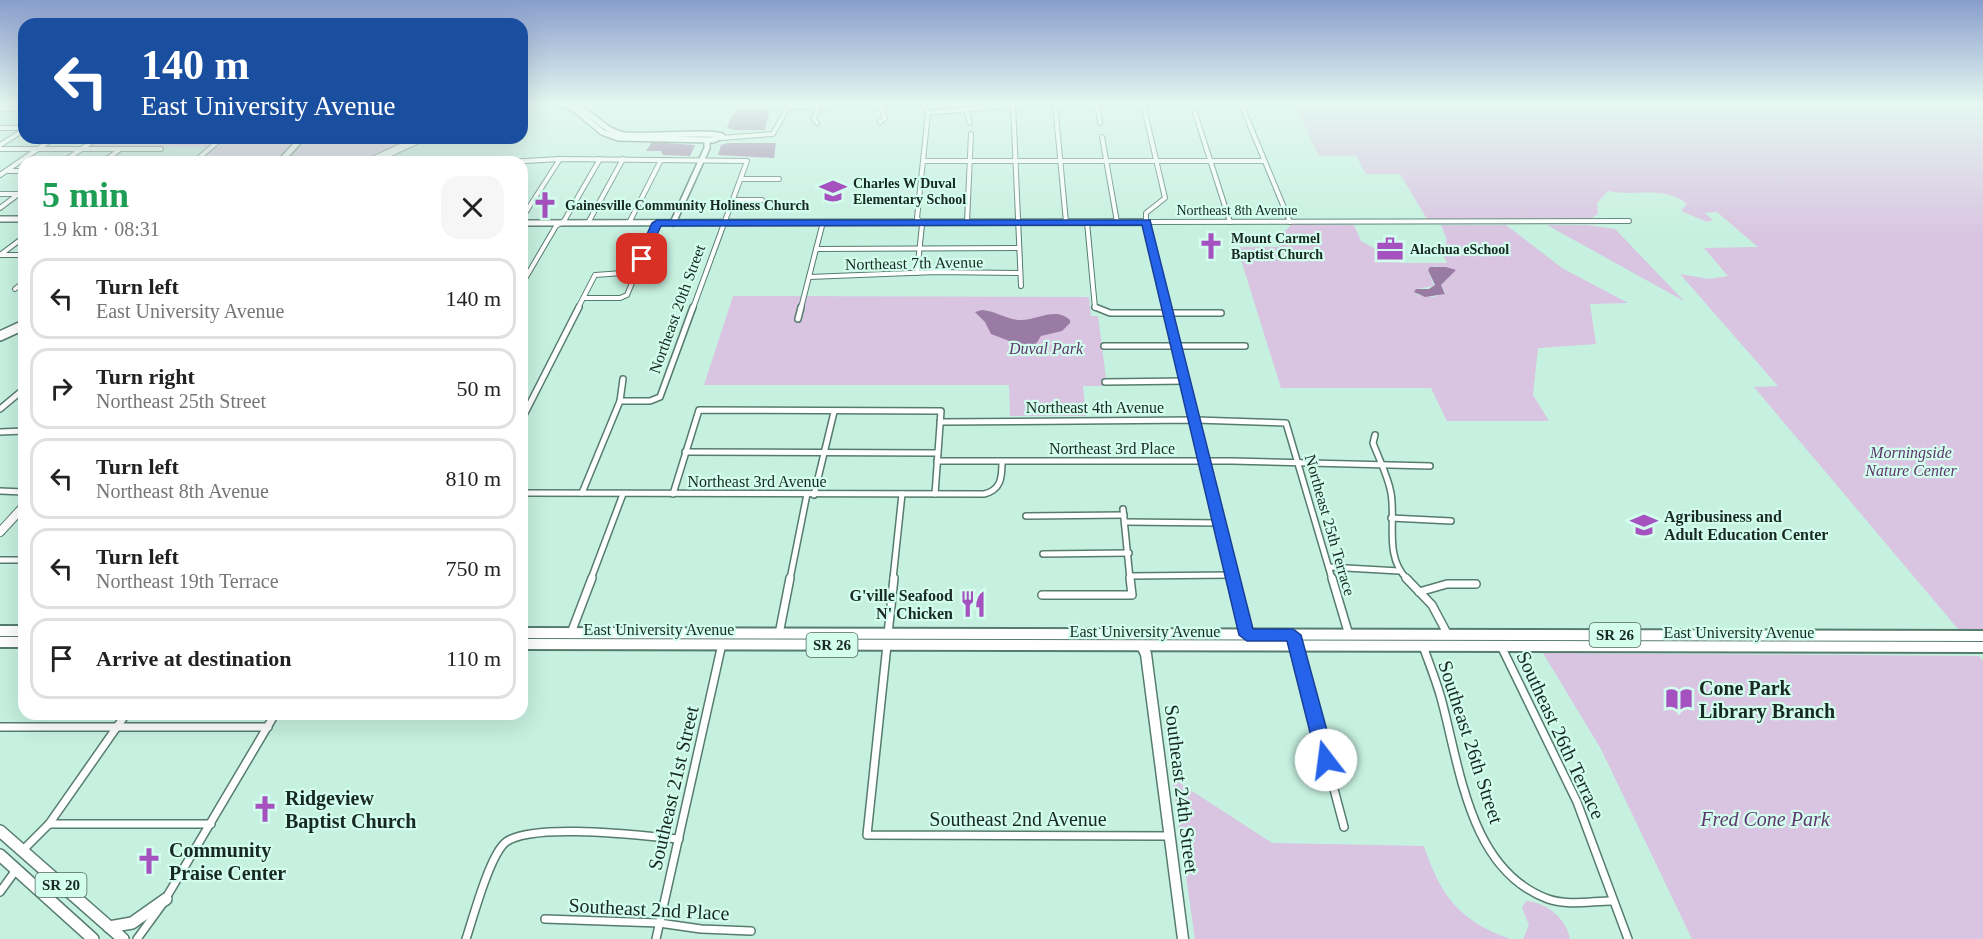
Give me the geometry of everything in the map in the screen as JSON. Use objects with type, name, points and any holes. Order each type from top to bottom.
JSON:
[{"type":"highway","points":[[382,156],[400,148]]},
{"type":"highway","points":[[391,156],[409,148]]},
{"type":"highway","points":[[0,336],[18,328]]},
{"type":"highway","name":"SR 20","points":[[0,831],[123,939]]},
{"type":"highway","name":"SR 20","points":[[0,855],[93,939]]},
{"type":"highway","points":[[109,927],[126,925],[138,920],[166,899]]},
{"type":"main road","points":[[0,631],[18,631]]},
{"type":"main road","name":"East University Avenue","points":[[528,634],[569,639],[722,644],[779,639],[888,639],[1035,640],[1142,646],[1983,647]]},
{"type":"main road","name":"East University Avenue","points":[[528,643],[569,639],[728,634],[779,639]]},
{"type":"main road","points":[[722,644],[728,634]]},
{"type":"main road","name":"East University Avenue","points":[[1035,640],[1135,635],[1983,636]]},
{"type":"main road","points":[[1135,635],[1142,646]]},
{"type":"main road","points":[[1247,635],[1249,646]]},
{"type":"main road","points":[[1293,635],[1296,646]]},
{"type":"main road","points":[[1348,635],[1355,646]]},
{"type":"main road","points":[[1419,635],[1423,646]]},
{"type":"main road","points":[[1448,635],[1453,646]]},
{"type":"main road","points":[[1496,635],[1501,646]]},
{"type":"main road","points":[[1664,635],[1668,647]]},
{"type":"main road","points":[[1773,635],[1781,647]]},
{"type":"main road","points":[[1915,636],[1924,647]]},
{"type":"main road","points":[[1929,636],[1938,647]]},
{"type":"main road","points":[[0,642],[18,642]]},
{"type":"street","points":[[15,148],[161,149]]},
{"type":"street","points":[[673,223],[707,148]]},
{"type":"street","points":[[917,273],[922,225],[918,222],[926,148]]},
{"type":"street","points":[[967,222],[970,148]]},
{"type":"street","points":[[1015,148],[1021,286]]},
{"type":"street","points":[[1060,148],[1066,222]]},
{"type":"street","points":[[1103,148],[1117,222]]},
{"type":"street","points":[[1153,148],[1165,198],[1146,213],[1146,222],[1178,345],[1247,635]]},
{"type":"street","points":[[1207,148],[1230,222]]},
{"type":"street","points":[[1259,148],[1290,222]]},
{"type":"street","points":[[27,156],[37,149]]},
{"type":"street","points":[[71,156],[81,149]]},
{"type":"street","points":[[111,156],[120,149]]},
{"type":"street","points":[[528,209],[560,159]]},
{"type":"street","points":[[528,275],[600,159]]},
{"type":"street","points":[[588,223],[623,159]]},
{"type":"street","points":[[528,161],[702,159]]},
{"type":"street","name":"Northeast 20th Street","points":[[620,401],[657,399],[742,179],[747,160],[702,159]]},
{"type":"street","points":[[629,223],[661,160]]},
{"type":"street","points":[[925,161],[1264,161]]},
{"type":"street","points":[[0,173],[18,162]]},
{"type":"street","points":[[6,171],[18,171]]},
{"type":"street","points":[[742,179],[778,179]]},
{"type":"street","points":[[0,194],[18,193]]},
{"type":"street","points":[[0,208],[18,196]]},
{"type":"street","points":[[733,200],[762,200]]},
{"type":"street","points":[[0,219],[18,219]]},
{"type":"street","name":"Northeast 8th Avenue","points":[[528,223],[1629,221]]},
{"type":"street","points":[[798,319],[823,222]]},
{"type":"street","points":[[1087,222],[1095,309],[1101,312],[1221,313]]},
{"type":"street","points":[[584,298],[627,295],[657,223]]},
{"type":"street","points":[[0,255],[18,242]]},
{"type":"street","points":[[816,249],[1019,248]]},
{"type":"street","points":[[0,255],[18,255]]},
{"type":"street","points":[[528,407],[597,273],[636,272]]},
{"type":"street","name":"Northeast 7th Avenue","points":[[809,277],[917,273],[1020,273]]},
{"type":"street","points":[[1104,346],[1245,346]]},
{"type":"street","points":[[582,493],[620,401],[623,379]]},
{"type":"street","points":[[1105,382],[1186,381]]},
{"type":"street","points":[[0,409],[18,394]]},
{"type":"street","points":[[673,494],[699,410],[941,411],[935,494]]},
{"type":"street","points":[[814,495],[834,412]]},
{"type":"street","name":"Northeast 4th Avenue","points":[[940,422],[1196,420],[1286,423]]},
{"type":"street","name":"Northeast 25th Terrace","points":[[1286,423],[1348,635]]},
{"type":"street","points":[[0,432],[18,431]]},
{"type":"street","points":[[1375,435],[1372,442],[1391,492],[1392,552],[1400,571],[1437,612],[1448,635]]},
{"type":"street","points":[[685,453],[938,453]]},
{"type":"street","name":"Northeast 3rd Place","points":[[937,461],[1205,461],[1299,465],[1430,466]]},
{"type":"street","name":"Northeast 3rd Avenue","points":[[528,493],[807,495],[992,493],[1001,484],[1002,462]]},
{"type":"street","points":[[0,491],[18,492]]},
{"type":"street","points":[[569,639],[623,494]]},
{"type":"street","points":[[779,639],[807,495]]},
{"type":"street","points":[[888,639],[902,495]]},
{"type":"street","points":[[0,532],[18,512]]},
{"type":"street","points":[[1026,516],[1124,515],[1220,523]]},
{"type":"street","points":[[1042,595],[1132,595],[1124,515]]},
{"type":"street","points":[[1391,518],[1451,521]]},
{"type":"street","points":[[1042,554],[1129,554]]},
{"type":"street","points":[[0,560],[18,560]]},
{"type":"street","points":[[1329,567],[1400,571]]},
{"type":"street","points":[[1130,576],[1232,575]]},
{"type":"street","points":[[1419,592],[1447,584],[1476,584]]},
{"type":"street","name":"Southeast 2nd Avenue","points":[[888,639],[867,835],[1170,836]]},
{"type":"street","name":"Southeast 21st Street","points":[[656,939],[722,644]]},
{"type":"street","name":"Southeast 24th Street","points":[[1142,646],[1146,654],[1183,939]]},
{"type":"street","points":[[1296,646],[1344,827]]},
{"type":"street","name":"Southeast 26th Street","points":[[1423,646],[1440,696],[1466,795],[1480,831],[1494,855],[1508,873],[1526,889],[1550,899],[1612,901]]},
{"type":"street","name":"Southeast 26th Terrace","points":[[1501,646],[1516,684],[1557,758],[1577,802],[1628,939]]},
{"type":"street","points":[[22,850],[49,824],[122,720]]},
{"type":"street","points":[[137,939],[166,899],[272,720]]},
{"type":"street","points":[[0,727],[268,727]]},
{"type":"street","points":[[49,824],[212,824]]},
{"type":"street","points":[[466,939],[493,866],[506,842],[517,836],[554,833],[679,839]]},
{"type":"street","points":[[0,892],[16,870]]},
{"type":"street","name":"Southeast 2nd Place","points":[[545,920],[659,923],[701,929],[751,931]]},
{"type":"green space","points":[[207,148],[397,148],[379,156],[197,156]]},
{"type":"green space","name":"Morningside Nature Center","points":[[1315,148],[1983,148],[1983,630],[1958,629],[1754,387],[1778,386],[1680,274],[1709,279],[1728,276],[1704,248],[1758,247],[1717,212],[1705,213],[1713,220],[1707,222],[1681,211],[1687,204],[1669,195],[1608,191],[1597,203],[1598,214],[1592,218],[1427,219],[1400,174],[1366,174],[1356,156],[1319,156]]},
{"type":"green space","points":[[1292,224],[1354,225],[1361,241],[1400,263],[1447,263],[1442,253],[1447,240],[1441,225],[1506,225],[1562,268],[1628,303],[1590,304],[1596,344],[1538,348],[1533,395],[1549,421],[1447,421],[1431,388],[1281,388],[1237,247],[1279,247],[1286,241],[1283,233]],"holes":[[[1434,266],[1455,270],[1441,286],[1446,293],[1433,297],[1417,295],[1416,289],[1434,286],[1428,270]]]},
{"type":"green space","points":[[1547,225],[1588,225],[1615,229],[1684,301]]},
{"type":"green space","name":"Duval Park","points":[[733,296],[1089,297],[1091,316],[1098,316],[1107,386],[1083,386],[1086,416],[1010,416],[1009,385],[704,385]]},
{"type":"green space","name":"Fred Cone Park","points":[[1543,653],[1979,656],[1983,661],[1983,939],[1692,939],[1601,749]]},
{"type":"green space","points":[[1172,778],[1272,843],[1424,846],[1437,879],[1454,904],[1478,924],[1510,939],[1195,939]]},
{"type":"green space","points":[[1526,901],[1548,908],[1560,918],[1570,939],[1523,939],[1529,925],[1522,908]]},
{"type":"shaded area","points":[[648,148],[694,148],[690,156],[663,155],[661,151],[646,151]]},
{"type":"shaded area","points":[[720,148],[775,148],[774,158],[718,155]]},
{"type":"shaded area","points":[[1430,267],[1446,267],[1456,270],[1441,285],[1445,294],[1425,297],[1414,292],[1416,289],[1429,289],[1435,285],[1428,270]]},
{"type":"shaded area","points":[[982,310],[1018,320],[1059,314],[1070,320],[1070,323],[1062,331],[1041,336],[1034,347],[1028,348],[991,334],[985,322],[975,312]]},
{"type":"place","name":"Charles W Duval Elementary School","points":[[833,191]]},
{"type":"place","name":"Gainesville Community Holiness Church","points":[[545,205]]},
{"type":"place","name":"Mount Carmel Baptist Church","points":[[1211,246]]},
{"type":"place","name":"Alachua eSchool","points":[[1390,249]]},
{"type":"place","name":"Agribusiness and Adult Education Center","points":[[1644,525]]},
{"type":"place","name":"G'ville Seafood N' Chicken","points":[[973,604]]},
{"type":"place","name":"Cone Park Library Branch","points":[[1679,699]]},
{"type":"place","name":"Ridgeview Baptist Church","points":[[265,809]]},
{"type":"place","name":"Community Praise Center","points":[[149,861]]},
{"type":"route","points":[[642,259],[657,223],[1146,222],[1149,226],[1247,635],[1293,635],[1326,760]]}]
